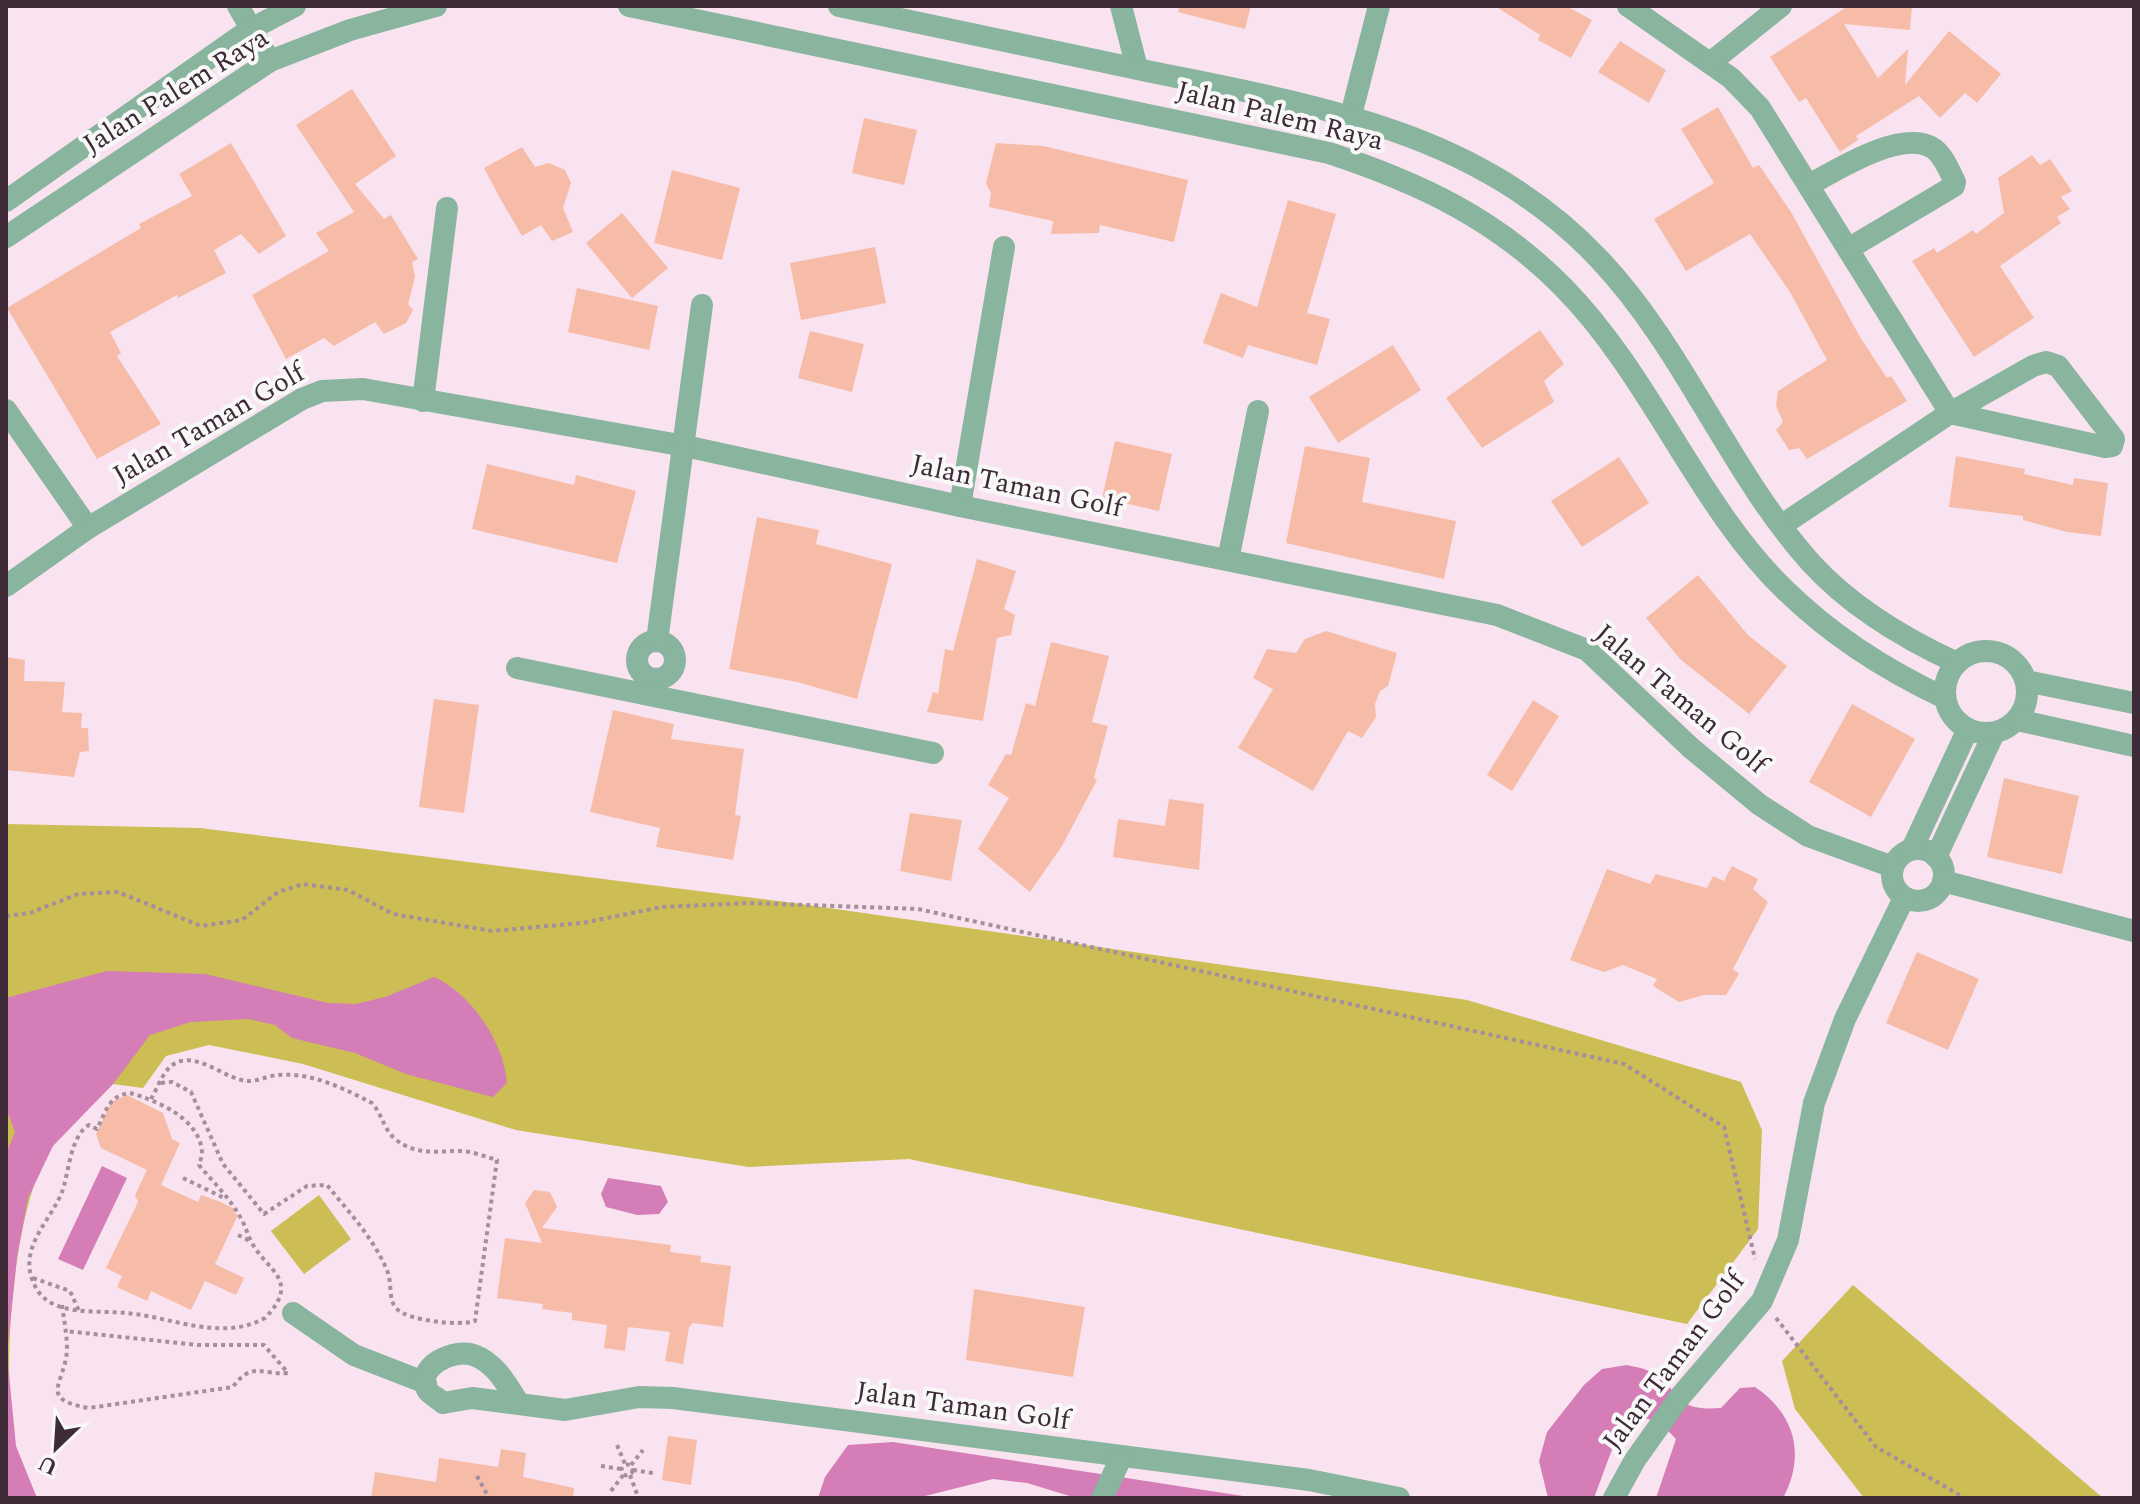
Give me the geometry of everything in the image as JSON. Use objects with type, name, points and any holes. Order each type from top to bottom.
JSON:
[{"type":"street","points":[[238,6],[249,30],[270,61]]},
{"type":"street","name":"Jalan Palem Raya","points":[[6,201],[249,30],[295,6]]},
{"type":"street","name":"Jalan Palem Raya","points":[[6,237],[270,61],[350,30],[436,6]]},
{"type":"street","name":"Jalan Palem Raya","points":[[629,6],[1329,153],[1399,176],[1462,207],[1521,248],[1575,300],[1625,361],[1732,525],[1783,589],[1840,638],[1889,672],[1945,698]]},
{"type":"street","name":"Jalan Palem Raya","points":[[839,6],[1345,113],[1423,140],[1489,172],[1551,214],[1590,250],[1645,314],[1782,525],[1827,578],[1874,618],[1916,644],[1957,663]]},
{"type":"street","points":[[1121,6],[1137,68]]},
{"type":"street","points":[[1345,113],[1363,6]]},
{"type":"street","points":[[1345,113],[1379,6]]},
{"type":"street","points":[[1636,12],[1665,6]]},
{"type":"street","points":[[1710,63],[1781,6]]},
{"type":"street","points":[[1636,12],[1731,78],[1760,108],[1950,413],[2105,447],[2112,446],[2114,439],[2058,366],[2046,362],[2033,366],[1950,413],[1782,525]]},
{"type":"street","points":[[1809,185],[1889,147],[1922,144],[1938,152],[1955,182],[1954,186],[1848,249]]},
{"type":"street","points":[[423,401],[447,208]]},
{"type":"street","points":[[960,506],[1004,247]]},
{"type":"street","points":[[652,686],[639,670],[637,662],[642,647],[657,641],[702,305]]},
{"type":"street","name":"Jalan Taman Golf","points":[[6,586],[88,528],[322,391],[363,389],[685,446],[960,506],[1497,615],[1587,650],[1691,748],[1760,805],[1808,836],[1893,867]]},
{"type":"street","points":[[6,410],[88,528]]},
{"type":"street","points":[[1228,560],[1258,411]]},
{"type":"street","points":[[1936,857],[1994,733],[2017,720],[2024,708],[2026,681],[2019,668],[1996,652],[1982,651],[1957,663],[1949,673],[1945,698],[1949,711],[1968,729],[1994,733]]},
{"type":"street","points":[[517,668],[652,686],[933,753]]},
{"type":"street","points":[[2026,681],[2134,703]]},
{"type":"street","points":[[2017,720],[2134,746]]},
{"type":"street","points":[[1912,849],[1920,849],[1936,857],[1942,864],[1943,881],[1928,900],[1904,898],[1892,884],[1893,867],[1897,859],[1912,849],[1968,729]]},
{"type":"street","points":[[1943,881],[2134,931]]},
{"type":"street","name":"Jalan Taman Golf","points":[[1614,1498],[1635,1460],[1679,1398],[1762,1301],[1788,1240],[1814,1103],[1845,1019],[1904,898]]},
{"type":"street","name":"Jalan Taman Golf","points":[[293,1313],[354,1355],[426,1383],[428,1392],[443,1403],[472,1398],[565,1410],[639,1397],[673,1398],[1117,1465],[1309,1480],[1399,1498]]},
{"type":"street","points":[[426,1383],[434,1364],[449,1353],[476,1355],[497,1371],[518,1402]]},
{"type":"street","points":[[1102,1498],[1117,1465]]},
{"type":"path","points":[[6,916],[30,913],[78,894],[118,892],[201,926],[242,920],[278,892],[303,884],[348,890],[393,914],[492,931],[582,923],[662,907],[750,903],[918,909],[1372,1012],[1624,1064],[1724,1127],[1756,1263]]},
{"type":"path","points":[[151,1099],[160,1083],[171,1065],[195,1060],[214,1071],[248,1081],[278,1075],[315,1079],[372,1103],[390,1133],[415,1150],[449,1154],[460,1151],[497,1160],[475,1321],[416,1319],[398,1310],[393,1305],[388,1274],[380,1257],[327,1185],[307,1186],[264,1214],[223,1164],[201,1116],[197,1099],[182,1086],[160,1083]]},
{"type":"path","points":[[238,1235],[273,1265],[280,1285],[276,1305],[258,1322],[207,1328],[127,1313],[79,1311],[45,1300],[33,1278],[32,1242],[61,1194],[83,1129],[89,1125],[97,1129],[111,1101],[118,1094],[151,1099],[174,1110],[193,1130],[202,1153],[199,1165],[237,1211],[252,1244]]},
{"type":"path","points":[[183,1178],[226,1199]]},
{"type":"path","points":[[33,1278],[70,1291],[79,1311]]},
{"type":"path","points":[[1762,1301],[1876,1447],[1965,1498]]},
{"type":"path","points":[[62,1305],[67,1351],[56,1388],[60,1399],[89,1408],[233,1387],[239,1379],[261,1369],[288,1373],[264,1345],[198,1345],[65,1331]]},
{"type":"path","points":[[281,1362],[287,1357]]},
{"type":"path","points":[[617,1445],[637,1494]]},
{"type":"path","points":[[611,1491],[643,1450]]},
{"type":"path","points":[[601,1466],[653,1473]]},
{"type":"path","points":[[477,1476],[489,1498]]},
{"type":"shaded area","points":[[6,824],[200,828],[794,903],[1467,1000],[1741,1082],[1762,1130],[1758,1229],[1687,1324],[909,1159],[749,1167],[516,1130],[303,1064],[209,1045],[166,1056],[143,1088],[113,1084],[53,1145],[39,1172],[19,1248],[13,1292],[9,1379],[16,1447],[37,1498],[6,1498]]},
{"type":"shaded area","points":[[107,971],[205,974],[328,1003],[356,1004],[385,997],[434,977],[461,995],[484,1021],[500,1052],[507,1083],[493,1097],[406,1074],[355,1053],[292,1038],[275,1025],[248,1019],[191,1022],[150,1035],[113,1084],[53,1146],[28,1198],[17,1257],[7,1354],[16,1446],[37,1498],[6,1498],[6,1154],[15,1132],[6,1108],[6,998]]},
{"type":"shaded area","points":[[102,1166],[127,1178],[83,1270],[58,1259]]},
{"type":"shaded area","points":[[608,1178],[661,1186],[668,1202],[659,1214],[637,1215],[606,1207],[601,1194]]},
{"type":"shaded area","points":[[319,1195],[351,1239],[304,1274],[271,1231]]},
{"type":"shaded area","points":[[1853,1285],[2103,1498],[1864,1498],[1795,1409],[1782,1361]]},
{"type":"shaded area","points":[[1627,1365],[1651,1372],[1693,1407],[1721,1408],[1740,1388],[1755,1387],[1769,1398],[1788,1423],[1793,1436],[1794,1466],[1783,1498],[1656,1498],[1676,1439],[1657,1423],[1637,1418],[1621,1425],[1594,1498],[1548,1498],[1539,1461],[1547,1432],[1584,1385],[1602,1369]]},
{"type":"shaded area","points":[[893,1442],[1256,1498],[1076,1498],[1027,1483],[993,1479],[917,1498],[818,1498],[825,1477],[848,1445]]},
{"type":"building","points":[[1179,6],[1251,6],[1245,29],[1178,12]]},
{"type":"building","points":[[1495,6],[1566,6],[1592,20],[1571,58],[1538,40],[1540,35]]},
{"type":"building","points":[[1848,6],[1912,6],[1910,30],[1844,24],[1878,78],[1908,49],[1905,85],[1949,31],[2001,74],[1977,103],[1965,93],[1940,118],[1919,96],[1856,136],[1858,140],[1840,152],[1806,98],[1799,102],[1770,57]]},
{"type":"building","points":[[1620,41],[1666,70],[1649,103],[1598,72]]},
{"type":"building","points":[[352,89],[396,156],[355,184],[384,219],[391,215],[418,259],[412,262],[415,277],[408,304],[413,310],[406,323],[384,334],[375,322],[334,346],[324,338],[286,359],[252,295],[329,251],[316,233],[354,212],[296,125]]},
{"type":"building","points":[[1718,107],[1753,168],[1759,165],[1791,212],[1860,337],[1887,378],[1891,376],[1907,401],[1807,459],[1799,448],[1789,450],[1776,430],[1783,422],[1776,406],[1778,391],[1827,360],[1790,292],[1750,234],[1686,271],[1654,219],[1714,183],[1681,129]]},
{"type":"building","points":[[864,118],[917,130],[904,185],[852,173]]},
{"type":"building","points":[[231,143],[286,236],[259,254],[241,234],[214,250],[226,273],[178,298],[177,295],[110,332],[121,353],[117,356],[161,424],[97,459],[7,308],[141,228],[139,224],[192,196],[179,174]]},
{"type":"building","points":[[996,143],[1043,146],[1188,180],[1174,242],[1100,225],[1099,233],[1051,234],[1053,221],[989,207],[991,193],[986,183]]},
{"type":"building","points":[[522,147],[535,167],[549,163],[565,170],[571,183],[563,208],[573,232],[552,241],[541,225],[522,236],[484,168]]},
{"type":"building","points":[[2032,155],[2040,165],[2050,159],[2072,191],[2061,197],[2070,209],[2057,217],[2061,223],[2000,266],[2034,318],[1974,357],[1912,261],[1934,248],[1937,253],[1973,230],[1976,234],[2004,213],[1998,178]]},
{"type":"building","points":[[672,170],[740,188],[722,260],[654,243]]},
{"type":"building","points":[[1288,200],[1336,214],[1307,313],[1330,319],[1317,365],[1248,345],[1243,358],[1203,343],[1221,293],[1257,307]]},
{"type":"building","points":[[622,213],[668,268],[632,298],[586,243]]},
{"type":"building","points":[[875,247],[886,303],[801,320],[790,263]]},
{"type":"building","points":[[577,288],[658,306],[649,350],[568,332]]},
{"type":"building","points":[[1540,330],[1564,364],[1544,381],[1554,402],[1482,448],[1446,398]]},
{"type":"building","points":[[810,331],[864,344],[852,392],[798,378]]},
{"type":"building","points":[[1393,345],[1421,390],[1338,443],[1309,397]]},
{"type":"building","points":[[1115,441],[1172,454],[1159,511],[1102,498]]},
{"type":"building","points":[[1305,446],[1370,458],[1362,502],[1456,521],[1444,579],[1286,543]]},
{"type":"building","points":[[1956,456],[2025,469],[2024,474],[2073,485],[2074,478],[2108,483],[2101,536],[2067,532],[2023,520],[2023,516],[1949,507]]},
{"type":"building","points":[[1619,457],[1649,503],[1582,547],[1551,501]]},
{"type":"building","points":[[487,464],[574,485],[576,475],[636,491],[617,563],[472,529]]},
{"type":"building","points":[[757,517],[819,530],[816,544],[892,564],[857,699],[797,682],[729,669]]},
{"type":"building","points":[[977,559],[1016,571],[1004,609],[1015,615],[1011,635],[997,638],[983,721],[927,712],[933,692],[938,694],[945,649],[953,651]]},
{"type":"building","points":[[1698,575],[1748,635],[1787,666],[1749,714],[1680,659],[1646,618]]},
{"type":"building","points":[[1326,631],[1397,653],[1388,686],[1380,691],[1375,704],[1376,717],[1362,738],[1348,731],[1313,791],[1238,748],[1273,689],[1253,678],[1267,649],[1296,653],[1305,639]]},
{"type":"building","points":[[1051,642],[1109,656],[1092,722],[1108,726],[1094,778],[1097,780],[1062,846],[1030,892],[978,849],[1009,798],[988,785],[1006,754],[1011,755],[1026,703],[1035,706]]},
{"type":"building","points":[[6,657],[25,660],[24,681],[65,682],[62,712],[82,713],[81,728],[88,728],[89,751],[80,752],[74,777],[6,770]]},
{"type":"building","points":[[434,699],[479,705],[464,813],[419,807]]},
{"type":"building","points":[[1533,700],[1559,716],[1512,791],[1487,775]]},
{"type":"building","points":[[1852,704],[1915,739],[1871,817],[1809,782]]},
{"type":"building","points":[[613,710],[674,724],[671,739],[744,749],[735,815],[741,816],[733,860],[656,847],[660,828],[590,812]]},
{"type":"building","points":[[2004,778],[2079,796],[2062,874],[1987,857]]},
{"type":"building","points":[[1169,799],[1204,804],[1199,870],[1113,857],[1118,819],[1165,826]]},
{"type":"building","points":[[910,813],[962,820],[951,881],[900,871]]},
{"type":"building","points":[[1732,866],[1758,879],[1753,889],[1768,902],[1733,969],[1739,974],[1726,995],[1704,995],[1679,1002],[1653,986],[1657,979],[1623,965],[1604,972],[1570,960],[1607,869],[1650,884],[1656,874],[1707,888],[1713,876],[1724,881]]},
{"type":"building","points":[[1917,952],[1979,979],[1948,1050],[1886,1023]]},
{"type":"building","points":[[127,1095],[163,1113],[172,1139],[180,1143],[161,1185],[198,1202],[201,1195],[235,1209],[234,1213],[238,1215],[215,1264],[244,1278],[236,1295],[205,1281],[191,1310],[151,1291],[147,1301],[117,1287],[122,1276],[106,1268],[138,1202],[135,1195],[147,1170],[101,1148],[96,1134],[111,1102]]},
{"type":"building","points":[[534,1190],[550,1192],[557,1207],[542,1228],[671,1245],[670,1252],[701,1256],[700,1262],[731,1266],[723,1327],[693,1323],[689,1327],[683,1364],[665,1361],[670,1332],[628,1327],[625,1351],[604,1348],[607,1325],[572,1320],[572,1313],[542,1309],[543,1304],[497,1298],[505,1238],[542,1243],[525,1203]]},
{"type":"building","points":[[974,1289],[1085,1307],[1073,1377],[966,1360]]},
{"type":"building","points":[[668,1436],[697,1440],[691,1485],[662,1480]]},
{"type":"building","points":[[501,1449],[526,1453],[523,1477],[574,1488],[573,1498],[371,1498],[375,1472],[436,1482],[439,1458],[498,1467]]}]
